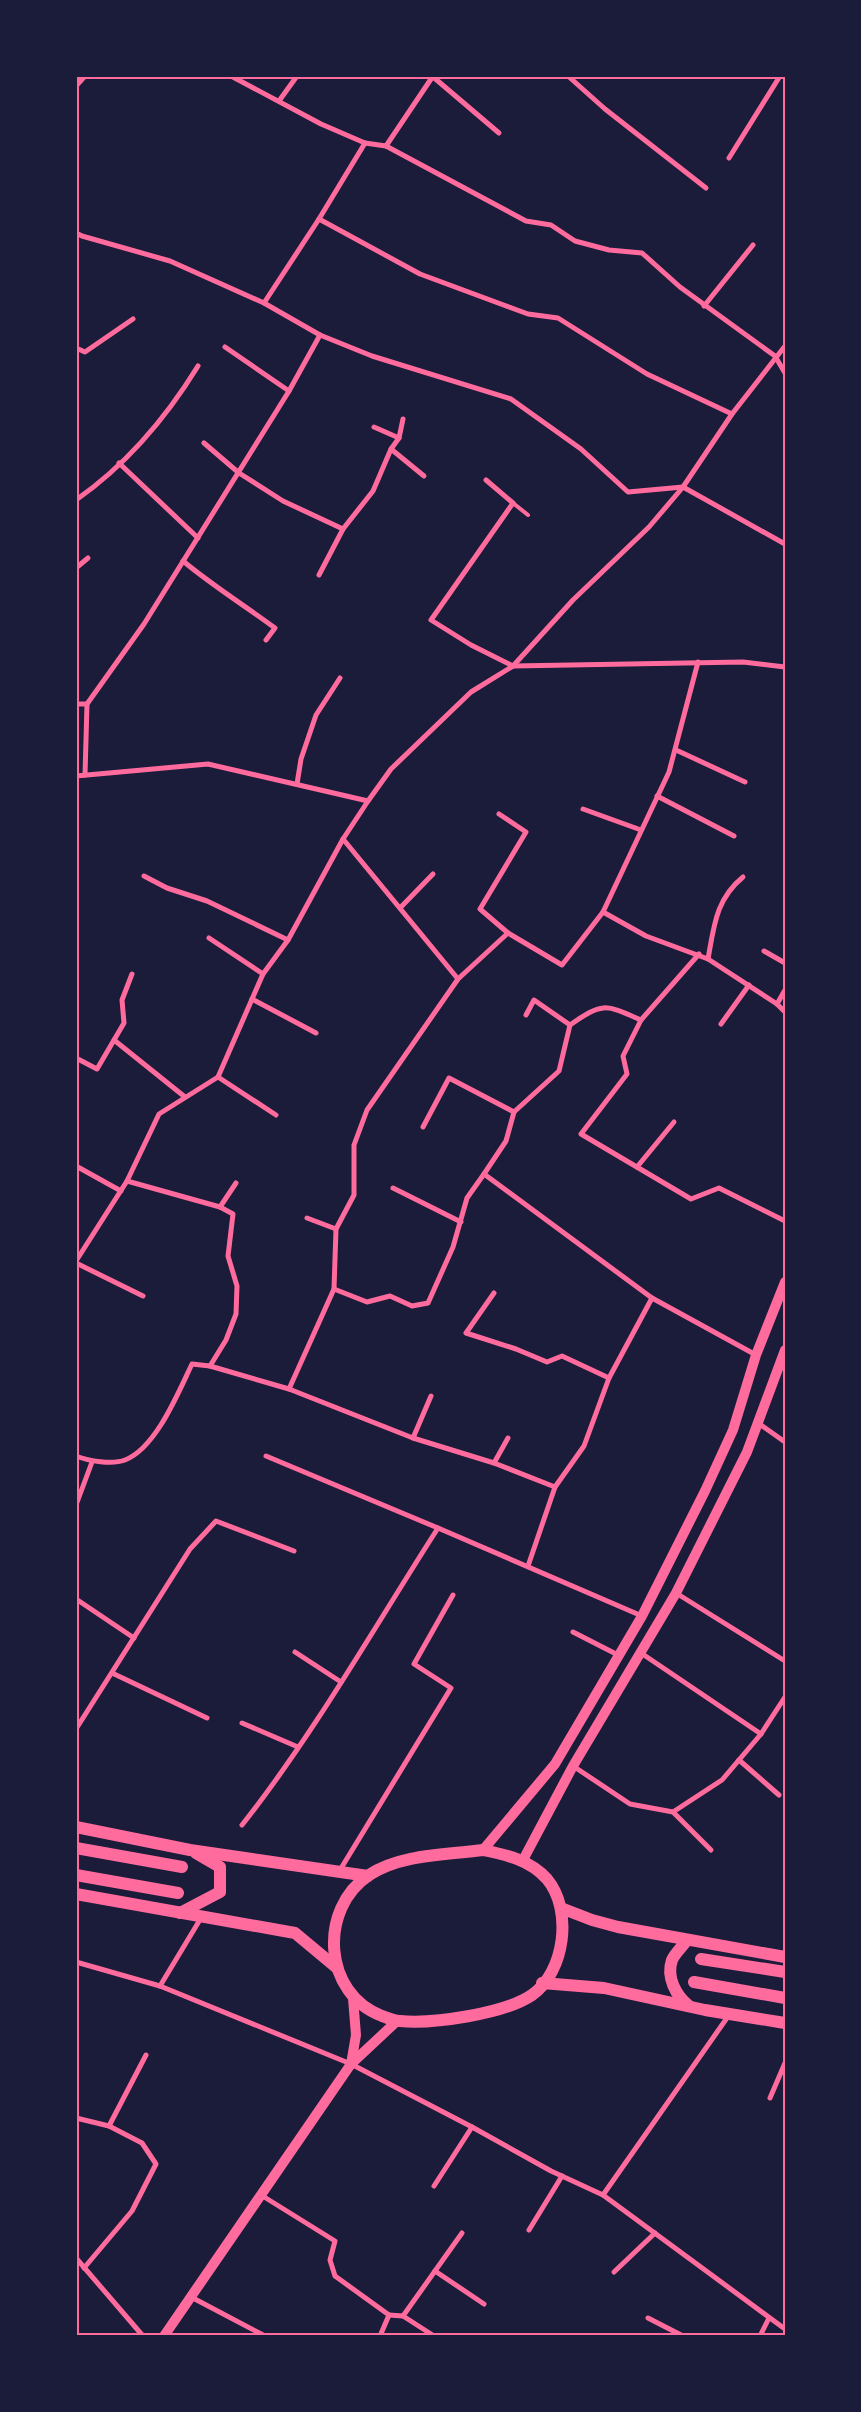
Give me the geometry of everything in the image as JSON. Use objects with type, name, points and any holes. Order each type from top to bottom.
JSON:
[{"type":"main road","points":[[483,1850],[555,1764],[642,1616],[705,1492],[733,1430],[756,1355],[785,1282]]},
{"type":"main road","points":[[523,1860],[573,1766],[676,1593],[747,1452],[785,1350]]},
{"type":"main road","points":[[76,1827],[190,1850],[340,1870],[368,1876]]},
{"type":"main road","points":[[76,1848],[182,1867]]},
{"type":"main road","points":[[180,1913],[220,1892],[220,1867],[190,1850]]},
{"type":"main road","points":[[483,1850],[523,1860],[547,1880],[561,1908],[563,1929],[560,1950],[553,1968],[532,1994],[514,2003],[490,2010],[427,2023],[397,2021],[366,2010],[353,1998],[337,1968],[333,1943],[338,1917],[350,1894],[368,1876],[384,1866],[402,1861],[483,1850]]},
{"type":"main road","points":[[76,1876],[178,1893]]},
{"type":"main road","points":[[76,1894],[295,1933],[337,1968]]},
{"type":"main road","points":[[561,1908],[592,1920],[618,1927],[785,1957]]},
{"type":"main road","points":[[687,1940],[672,1960],[670,1978],[680,1999],[689,2006]]},
{"type":"main road","points":[[701,1959],[785,1972]]},
{"type":"main road","points":[[694,1982],[785,1998]]},
{"type":"main road","points":[[542,1983],[604,1988],[730,2014],[785,2023]]},
{"type":"main road","points":[[351,2064],[356,2035],[353,1998]]},
{"type":"main road","points":[[164,2336],[351,2064],[397,2021]]},
{"type":"street","points":[[76,86],[85,76]]},
{"type":"street","points":[[231,76],[321,124],[365,143],[386,146],[526,222],[551,225],[575,241],[609,250],[642,253],[704,306],[775,356],[785,373]]},
{"type":"street","points":[[279,101],[298,76]]},
{"type":"street","points":[[386,146],[433,76],[499,133]]},
{"type":"street","points":[[568,76],[605,109],[706,188]]},
{"type":"street","points":[[729,158],[780,76]]},
{"type":"street","points":[[264,302],[319,219],[365,143]]},
{"type":"street","points":[[319,219],[420,274],[528,314],[558,318],[647,374],[732,414]]},
{"type":"street","points":[[76,233],[170,261],[264,302],[320,335],[372,356],[510,399],[581,449],[628,492],[683,487],[785,544]]},
{"type":"street","points":[[704,306],[753,245]]},
{"type":"street","points":[[76,348],[86,352],[133,319]]},
{"type":"street","points":[[86,775],[88,704],[144,624],[183,562],[288,391],[320,335]]},
{"type":"street","points":[[143,1296],[76,1262],[127,1181],[158,1114],[218,1077],[263,974],[288,940],[343,839],[368,802],[391,769],[470,692],[513,666],[573,600],[649,527],[683,487],[732,414],[775,356],[785,346]]},
{"type":"street","points":[[225,347],[288,391]]},
{"type":"street","points":[[76,500],[94,487],[152,432],[179,397],[198,366]]},
{"type":"street","points":[[319,575],[342,529],[373,491],[391,449],[398,438],[404,419]]},
{"type":"street","points":[[374,427],[398,438]]},
{"type":"street","points":[[204,443],[239,472],[283,501],[342,529]]},
{"type":"street","points":[[391,449],[424,476]]},
{"type":"street","points":[[118,464],[198,538]]},
{"type":"street","points":[[486,480],[513,503],[431,620],[471,645],[513,666],[743,662],[785,667]]},
{"type":"street","points":[[76,568],[88,558]]},
{"type":"street","points":[[183,562],[213,586],[243,604],[275,628],[266,640]]},
{"type":"street","points":[[499,814],[526,832],[480,908],[508,933],[562,965],[603,912],[669,772],[698,662]]},
{"type":"street","points":[[297,784],[301,759],[316,715],[340,678]]},
{"type":"street","points":[[76,704],[88,704]]},
{"type":"street","points":[[676,750],[745,782]]},
{"type":"street","points":[[76,776],[208,764],[368,802]]},
{"type":"street","points":[[657,796],[734,836]]},
{"type":"street","points":[[583,809],[640,830]]},
{"type":"street","points":[[343,839],[458,979]]},
{"type":"street","points":[[400,908],[433,874]]},
{"type":"street","points":[[144,876],[167,888],[207,901],[288,940]]},
{"type":"street","points":[[708,959],[716,919],[729,888],[743,877]]},
{"type":"street","points":[[603,912],[646,936],[699,954],[777,1004],[785,1012]]},
{"type":"street","points":[[288,1389],[334,1289],[336,1229],[354,1195],[354,1145],[367,1110],[458,979],[508,933]]},
{"type":"street","points":[[209,938],[263,974]]},
{"type":"street","points":[[764,951],[785,963]]},
{"type":"street","points":[[699,954],[674,985],[641,1020],[623,1056],[627,1074],[609,1094],[581,1134],[691,1199],[719,1188],[785,1221]]},
{"type":"street","points":[[76,1058],[97,1069],[124,1023],[122,1000],[132,974]]},
{"type":"street","points":[[722,1024],[749,986]]},
{"type":"street","points":[[777,1004],[785,990]]},
{"type":"street","points":[[252,999],[316,1033]]},
{"type":"street","points":[[526,1015],[534,1000],[570,1025]]},
{"type":"street","points":[[334,1289],[368,1302],[390,1296],[412,1306],[428,1303],[461,1222],[467,1198],[506,1141],[514,1112],[559,1071],[570,1025],[592,1010],[612,1007],[641,1020]]},
{"type":"street","points":[[114,1040],[185,1098]]},
{"type":"street","points":[[218,1077],[276,1115]]},
{"type":"street","points":[[423,1127],[449,1078],[514,1112]]},
{"type":"street","points":[[637,1167],[674,1122]]},
{"type":"street","points":[[76,1166],[120,1190]]},
{"type":"street","points":[[484,1174],[652,1298],[756,1355]]},
{"type":"street","points":[[127,1181],[220,1206],[234,1214],[228,1256],[237,1286],[236,1314],[226,1340],[210,1366]]},
{"type":"street","points":[[220,1206],[236,1183]]},
{"type":"street","points":[[393,1188],[461,1222]]},
{"type":"street","points":[[307,1218],[336,1229]]},
{"type":"street","points":[[494,1293],[466,1333],[516,1349],[547,1362],[562,1356],[609,1378]]},
{"type":"street","points":[[528,1566],[555,1487],[584,1446],[609,1378],[652,1298]]},
{"type":"street","points":[[76,1456],[92,1462],[125,1460],[154,1438],[192,1364],[210,1366],[288,1389],[413,1438],[494,1463],[555,1487]]},
{"type":"street","points":[[413,1438],[431,1396]]},
{"type":"street","points":[[758,1422],[785,1442]]},
{"type":"street","points":[[494,1463],[508,1438]]},
{"type":"street","points":[[266,1456],[642,1616]]},
{"type":"street","points":[[76,1505],[92,1462]]},
{"type":"street","points":[[76,1729],[190,1550],[216,1522],[294,1551]]},
{"type":"street","points":[[242,1825],[266,1795],[298,1747],[438,1528]]},
{"type":"street","points":[[676,1593],[785,1661]]},
{"type":"street","points":[[340,1870],[451,1688],[414,1664],[453,1595]]},
{"type":"street","points":[[76,1599],[134,1638]]},
{"type":"street","points":[[573,1632],[620,1656]]},
{"type":"street","points":[[295,1652],[340,1682]]},
{"type":"street","points":[[641,1653],[761,1734]]},
{"type":"street","points":[[112,1673],[207,1718]]},
{"type":"street","points":[[673,1812],[722,1780],[761,1734],[785,1697]]},
{"type":"street","points":[[242,1723],[298,1747]]},
{"type":"street","points":[[739,1760],[779,1795]]},
{"type":"street","points":[[573,1766],[630,1804],[673,1812],[711,1850]]},
{"type":"street","points":[[160,1986],[202,1917]]},
{"type":"street","points":[[76,1962],[160,1986],[351,2064],[562,2176],[603,2194],[785,2329]]},
{"type":"street","points":[[603,2194],[730,2014]]},
{"type":"street","points":[[109,2126],[146,2056]]},
{"type":"street","points":[[770,2098],[785,2062]]},
{"type":"street","points":[[76,2118],[109,2126],[142,2143],[156,2164],[132,2212],[84,2268]]},
{"type":"street","points":[[434,2186],[472,2127]]},
{"type":"street","points":[[529,2230],[562,2176]]},
{"type":"street","points":[[261,2195],[335,2242],[330,2260],[335,2276],[389,2315],[404,2316],[434,2336]]},
{"type":"street","points":[[404,2316],[462,2233]]},
{"type":"street","points":[[614,2272],[655,2233]]},
{"type":"street","points":[[76,2258],[143,2336]]},
{"type":"street","points":[[435,2271],[484,2304]]},
{"type":"street","points":[[191,2297],[265,2336]]},
{"type":"street","points":[[380,2336],[389,2315]]},
{"type":"street","points":[[648,2318],[684,2336]]},
{"type":"street","points":[[760,2336],[769,2318]]},
{"type":"lane","points":[[513,503],[528,514]]}]
